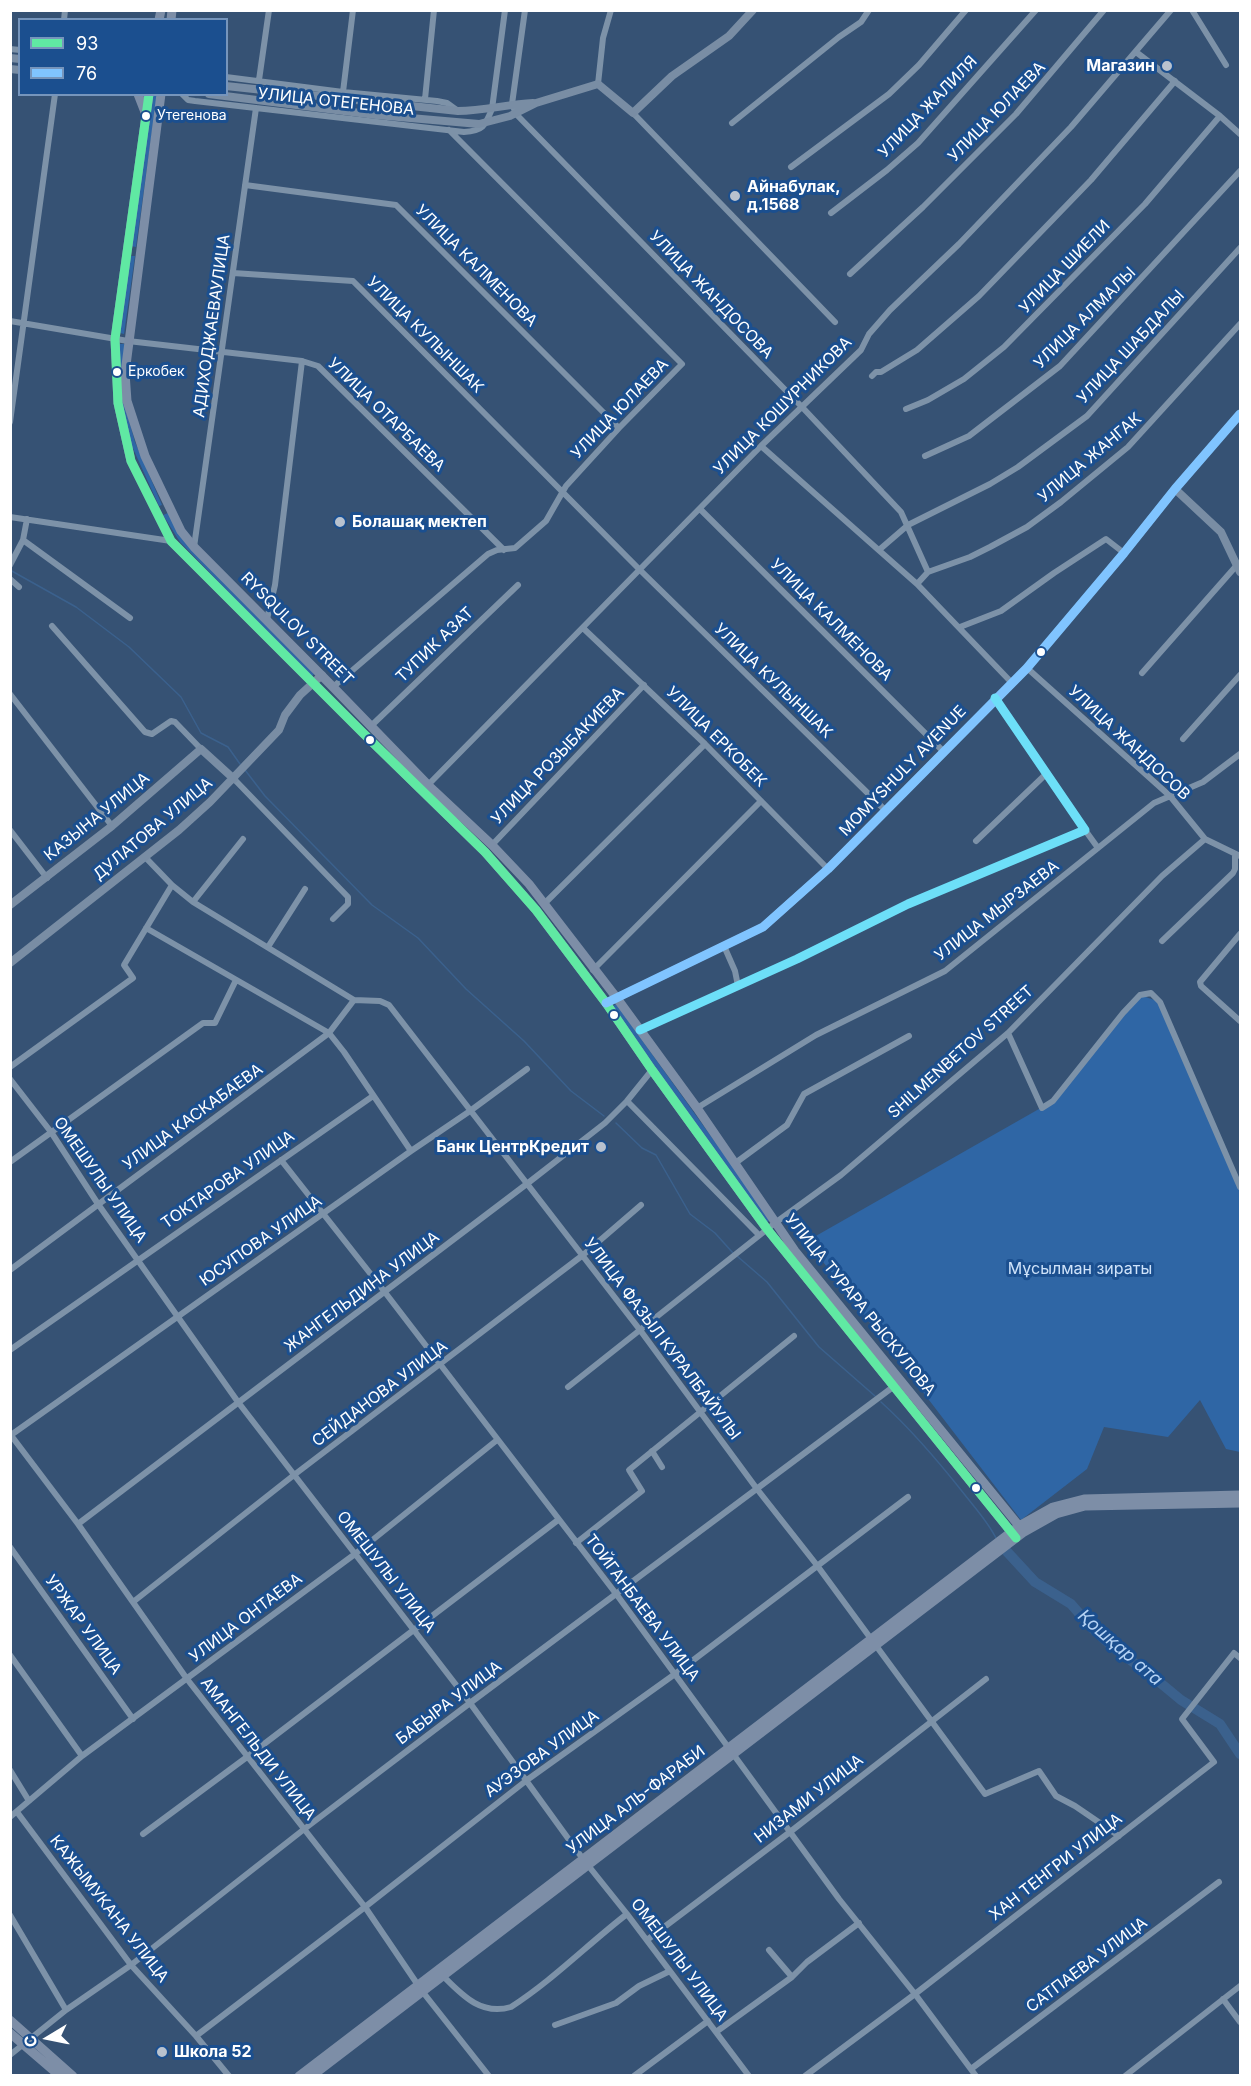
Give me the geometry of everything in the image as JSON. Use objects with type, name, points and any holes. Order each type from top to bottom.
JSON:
[{"type":"main road","points":[[139,96],[146,116]]},
{"type":"main road","name":"RYSQULOV STREET","points":[[149,96],[115,339],[118,403],[130,461],[171,541],[485,852],[521,892],[606,1003],[767,1229],[1014,1535]]},
{"type":"main road","name":"RYSQULOV STREET","points":[[161,96],[125,373],[127,401],[146,460],[182,531],[194,547],[428,785],[492,845],[529,884],[616,997],[683,1090]]},
{"type":"main road","points":[[127,252],[140,254]]},
{"type":"main road","points":[[157,514],[170,508]]},
{"type":"main road","points":[[521,892],[529,884]]},
{"type":"main road","name":"УЛИЦА ТУРАРА РЫСКУЛОВА","points":[[683,1090],[734,1164],[767,1229],[803,1260],[1014,1535]]},
{"type":"main road","points":[[1014,1535],[1053,1507],[1084,1499],[1240,1496]]},
{"type":"main road","points":[[1014,1535],[1056,1514],[1085,1506],[1240,1503]]},
{"type":"main road","name":"УЛИЦА АЛЬ-ФАРАБИ","points":[[299,2076],[420,1988],[1014,1535]]},
{"type":"main road","name":"УЛИЦА АЛЬ-ФАРАБИ","points":[[312,2076],[420,1988],[443,1976],[586,1862]]},
{"type":"main road","points":[[10,2020],[60,2076]]},
{"type":"main road","points":[[10,2033],[28,2042],[73,2076]]},
{"type":"street","points":[[259,80],[268,10]]},
{"type":"street","points":[[343,92],[353,10]]},
{"type":"street","points":[[425,99],[434,10]]},
{"type":"street","points":[[486,122],[492,110],[505,10]]},
{"type":"street","name":"УЛИЦА ЖАНДОСОВА","points":[[525,10],[512,104],[516,114],[802,407],[901,512],[928,572]]},
{"type":"street","points":[[611,10],[603,38],[598,84],[633,113],[835,322]]},
{"type":"street","points":[[732,123],[838,37],[861,22],[869,10]]},
{"type":"street","points":[[791,167],[889,94],[919,65],[966,10]]},
{"type":"street","name":"УЛИЦА ЖАЛИЛЯ","points":[[831,213],[918,143],[1036,10]]},
{"type":"street","name":"УЛИЦА ЮЛАЕВА","points":[[850,274],[923,207],[1016,114],[1104,10]]},
{"type":"street","name":"УЛИЦА КОШУРНИКОВА","points":[[428,785],[761,446],[861,350],[869,334],[890,310],[1003,199],[1071,127],[1171,10]]},
{"type":"street","points":[[1192,10],[1226,65]]},
{"type":"street","points":[[633,113],[672,76],[729,36],[749,12]]},
{"type":"street","points":[[1136,52],[1240,134]]},
{"type":"street","name":"УЛИЦА ОТЕГЕНОВА","points":[[228,77],[343,92],[425,99],[447,103],[458,111]]},
{"type":"street","points":[[872,376],[917,350],[979,296],[1091,180],[1175,81]]},
{"type":"street","name":"УЛИЦА ОТЕГЕНОВА","points":[[225,96],[387,116],[479,124],[516,114],[537,103],[598,84]]},
{"type":"street","name":"УЛИЦА ОТЕГЕНОВА","points":[[228,86],[458,111],[492,110],[512,104],[537,103]]},
{"type":"street","points":[[10,422],[55,96]]},
{"type":"street","name":"УЛИЦА ОТЕГЕНОВА","points":[[184,96],[188,100],[195,101],[449,130],[475,131],[486,122]]},
{"type":"street","name":"АДИХОДЖАЕВАУЛИЦА","points":[[194,547],[256,108]]},
{"type":"street","name":"УЛИЦА ШИЕЛИ","points":[[906,409],[928,400],[964,379],[1028,325],[1144,204],[1220,116]]},
{"type":"street","name":"УЛИЦА ЮЛАЕВА","points":[[333,687],[488,554],[497,550],[515,548],[546,521],[566,486],[682,364],[449,130]]},
{"type":"street","name":"УЛИЦА АЛМАЛЫ","points":[[926,456],[969,436],[1060,366],[1240,171]]},
{"type":"street","name":"УЛИЦА КАЛМЕНОВА","points":[[245,185],[396,205],[619,428]]},
{"type":"street","name":"УЛИЦА ШАБДАЛЫ","points":[[879,550],[908,525],[990,484],[1032,457],[1087,416],[1240,248]]},
{"type":"street","name":"УЛИЦА КУЛЫНШАК","points":[[233,273],[353,281],[640,570],[886,811]]},
{"type":"street","points":[[10,321],[115,339],[223,352]]},
{"type":"street","name":"УЛИЦА ЖАНГАК","points":[[928,572],[990,547],[1027,527],[1060,502],[1128,447],[1167,408],[1240,324]]},
{"type":"street","name":"УЛИЦА ОТАРБАЕВА","points":[[223,352],[302,361],[318,366],[504,550]]},
{"type":"street","points":[[267,619],[275,585],[302,361]]},
{"type":"street","name":"MOMYSHULY AVENUE","points":[[606,1003],[764,927],[828,869],[1027,668],[1240,414]]},
{"type":"street","points":[[761,446],[917,584],[1012,682]]},
{"type":"street","points":[[1142,673],[1239,568],[1221,532],[1175,489]]},
{"type":"street","name":"УЛИЦА КАЛМЕНОВА","points":[[700,509],[943,751]]},
{"type":"street","points":[[10,517],[171,541]]},
{"type":"street","points":[[10,565],[23,540],[27,519]]},
{"type":"street","points":[[960,627],[1001,611],[1106,539],[1124,553]]},
{"type":"street","points":[[23,540],[130,618]]},
{"type":"street","points":[[917,584],[928,572]]},
{"type":"street","points":[[10,579],[19,587]]},
{"type":"street","name":"ТУПИК АЗАТ","points":[[371,726],[518,585]]},
{"type":"street","points":[[52,626],[145,732],[152,734],[171,721],[175,722],[234,779],[348,897],[348,904],[333,919]]},
{"type":"street","name":"УЛИЦА ЕРКОБЕК","points":[[583,628],[705,744],[828,869]]},
{"type":"street","name":"УЛИЦА ЖАНДОСОВ","points":[[1027,668],[1170,796],[1205,839],[1238,855]]},
{"type":"street","name":"ДУЛАТОВА УЛИЦА","points":[[10,963],[179,830],[234,779],[279,730],[285,715],[300,695],[322,675]]},
{"type":"street","points":[[1183,739],[1240,675]]},
{"type":"street","name":"УЛИЦА РОЗЫБАКИЕВА","points":[[492,845],[644,685]]},
{"type":"street","points":[[10,694],[112,826]]},
{"type":"street","points":[[995,698],[1098,848]]},
{"type":"street","points":[[544,904],[705,744]]},
{"type":"street","name":"КАЗЫНА УЛИЦА","points":[[10,904],[47,878],[112,826],[201,749]]},
{"type":"street","name":"УЛИЦА МЫРЗАЕВА","points":[[697,1108],[816,1035],[945,971],[1154,803],[1203,782],[1240,754]]},
{"type":"street","points":[[976,842],[1046,774]]},
{"type":"street","points":[[593,970],[761,801]]},
{"type":"street","points":[[10,830],[47,878]]},
{"type":"street","points":[[640,1030],[797,959],[908,903],[1085,830]]},
{"type":"street","points":[[193,902],[243,839]]},
{"type":"street","name":"SHILMENBETOV STREET","points":[[568,1387],[767,1229],[841,1176],[1008,1033],[1162,876],[1205,839]]},
{"type":"street","points":[[1162,941],[1233,873],[1238,855]]},
{"type":"street","name":"УЛИЦА ФАЗЫЛ КУРАЛБАЙУЛЫ","points":[[146,856],[172,885],[193,902],[354,1000],[380,1001],[389,1005],[640,1330],[985,1794],[1039,1771],[1056,1796],[1119,1836]]},
{"type":"street","points":[[1233,873],[1240,871]]},
{"type":"street","points":[[10,1067],[133,978],[124,965],[172,885]]},
{"type":"street","points":[[268,947],[305,889]]},
{"type":"street","points":[[146,928],[329,1033],[411,1151]]},
{"type":"street","points":[[1240,934],[1200,982],[1201,986],[1240,1021]]},
{"type":"street","points":[[724,946],[735,971],[738,986]]},
{"type":"street","points":[[10,1162],[203,1023],[215,1023],[236,980]]},
{"type":"street","points":[[1008,1033],[1042,1108],[1053,1101],[1140,995],[1151,993],[1160,1002],[1240,1187]]},
{"type":"street","name":"УЛИЦА КАСКАБАЕВА","points":[[10,1270],[329,1033],[354,1000]]},
{"type":"street","points":[[734,1164],[787,1125],[804,1094],[909,1036]]},
{"type":"street","name":"ЮСУПОВА УЛИЦА","points":[[11,1434],[470,1111],[527,1068]]},
{"type":"street","name":"ЖАНГЕЛЬДИНА УЛИЦА","points":[[78,1524],[528,1184],[605,1123],[627,1101],[652,1070]]},
{"type":"street","name":"ОМЕШУЛЫ УЛИЦА","points":[[10,1079],[51,1132],[98,1204],[238,1402],[470,1703],[586,1862],[749,2076]]},
{"type":"street","name":"ТОКТАРОВА УЛИЦА","points":[[10,1350],[372,1096]]},
{"type":"street","points":[[627,1101],[767,1229]]},
{"type":"street","name":"ТОЙГАНБАЕВА УЛИЦА","points":[[281,1160],[617,1595],[790,1832],[976,2076]]},
{"type":"street","name":"СЕЙДАНОВА УЛИЦА","points":[[133,1602],[294,1475],[583,1255],[641,1205]]},
{"type":"street","points":[[576,1543],[642,1491],[629,1470],[794,1336]]},
{"type":"street","name":"БАБЫРА УЛИЦА","points":[[10,2055],[66,2010],[131,1965],[470,1703],[893,1387]]},
{"type":"street","name":"АМАНГЕЛЬДИ УЛИЦА","points":[[11,1434],[78,1524],[187,1679],[365,1907],[420,1988],[489,2076]]},
{"type":"street","name":"УЛИЦА ОНТАЕВА","points":[[10,1817],[82,1756],[355,1554],[497,1440]]},
{"type":"street","points":[[652,1451],[662,1467]]},
{"type":"street","name":"АУЭЗОВА УЛИЦА","points":[[196,2036],[527,1780],[675,1674],[816,1564],[908,1497]]},
{"type":"street","points":[[143,1834],[248,1757],[558,1520]]},
{"type":"street","name":"УРЖАР УЛИЦА","points":[[10,1547],[133,1719]]},
{"type":"street","name":"ХАН ТЕНГРИ УЛИЦА","points":[[805,2076],[915,1994],[1214,1762],[1182,1719],[1234,1653],[1240,1658]]},
{"type":"street","points":[[10,1655],[82,1756]]},
{"type":"street","name":"НИЗАМИ УЛИЦА","points":[[647,1940],[790,1832],[986,1678]]},
{"type":"street","points":[[10,1770],[29,1801]]},
{"type":"street","name":"КАЖЫМУКАНА УЛИЦА","points":[[17,1812],[131,1965],[229,2076]]},
{"type":"street","name":"САТПАЕВА УЛИЦА","points":[[971,2069],[1219,1882]]},
{"type":"street","points":[[443,1976],[471,2003],[484,2008],[502,2010],[511,2007],[560,1971],[594,1939],[627,1914]]},
{"type":"street","points":[[10,1915],[66,2010]]},
{"type":"street","points":[[716,2032],[792,1977],[807,1962],[859,1923]]},
{"type":"street","points":[[769,1950],[792,1977]]},
{"type":"street","points":[[555,2025],[616,2003],[639,1986],[670,1971]]},
{"type":"street","points":[[1125,2076],[1240,1986]]},
{"type":"street","points":[[1223,1999],[1240,2022]]},
{"type":"street","points":[[634,2076],[708,2022]]},
{"type":"green space","points":[[152,96],[157,96],[136,247],[131,246]]},
{"type":"green space","points":[[130,256],[135,256],[124,334],[120,333]]},
{"type":"green space","points":[[119,344],[124,344],[124,403],[135,442],[162,505],[159,506],[131,444],[121,403]]},
{"type":"green space","points":[[168,513],[314,674],[311,677],[180,542],[163,515]]},
{"type":"green space","name":"Мұсылман зираты","points":[[1140,995],[1160,1002],[1240,1187],[1240,1452],[1226,1449],[1200,1400],[1168,1437],[1104,1427],[1087,1469],[1021,1520],[807,1241],[1053,1101]]},
{"type":"green space","points":[[616,1004],[771,1220],[767,1222],[612,1007]]},
{"type":"waterway","points":[[10,570],[76,607],[129,647],[181,697],[201,733],[228,747],[240,764]]},
{"type":"waterway","points":[[245,770],[265,796],[372,905],[418,938],[466,989],[524,1041],[571,1091],[604,1116]]},
{"type":"waterway","points":[[616,1123],[642,1148],[656,1155],[690,1214],[715,1233],[733,1253]]},
{"type":"waterway","points":[[737,1256],[767,1282],[819,1347],[875,1396]]},
{"type":"waterway","points":[[881,1402],[935,1458],[982,1516],[997,1540]]},
{"type":"waterway","name":"Қошқар ата","points":[[999,1543],[1035,1582],[1071,1604],[1114,1648],[1181,1700],[1220,1724],[1240,1754]]},
{"type":"transit line","name":"93","points":[[149,96],[115,339],[118,403],[131,461],[171,541],[485,852],[536,910],[606,1003],[767,1229],[1016,1538]]},
{"type":"transit line","name":"76","points":[[606,1003],[763,927],[828,869],[1027,668],[1240,414]]},
{"type":"transit line","points":[[640,1030],[797,959],[908,904],[1085,830],[995,698]]},
{"type":"place","name":"Магазин","points":[[1167,66]]},
{"type":"place","name":"Утегенова","points":[[146,116]]},
{"type":"place","name":"Айнабулак, д.1568","points":[[735,196]]},
{"type":"place","name":"Еркобек","points":[[117,372]]},
{"type":"place","name":"Болашақ мектеп","points":[[340,522]]},
{"type":"place","name":"Банк ЦентрКредит","points":[[601,1147]]},
{"type":"place","name":"Школа 52","points":[[162,2052]]}]
